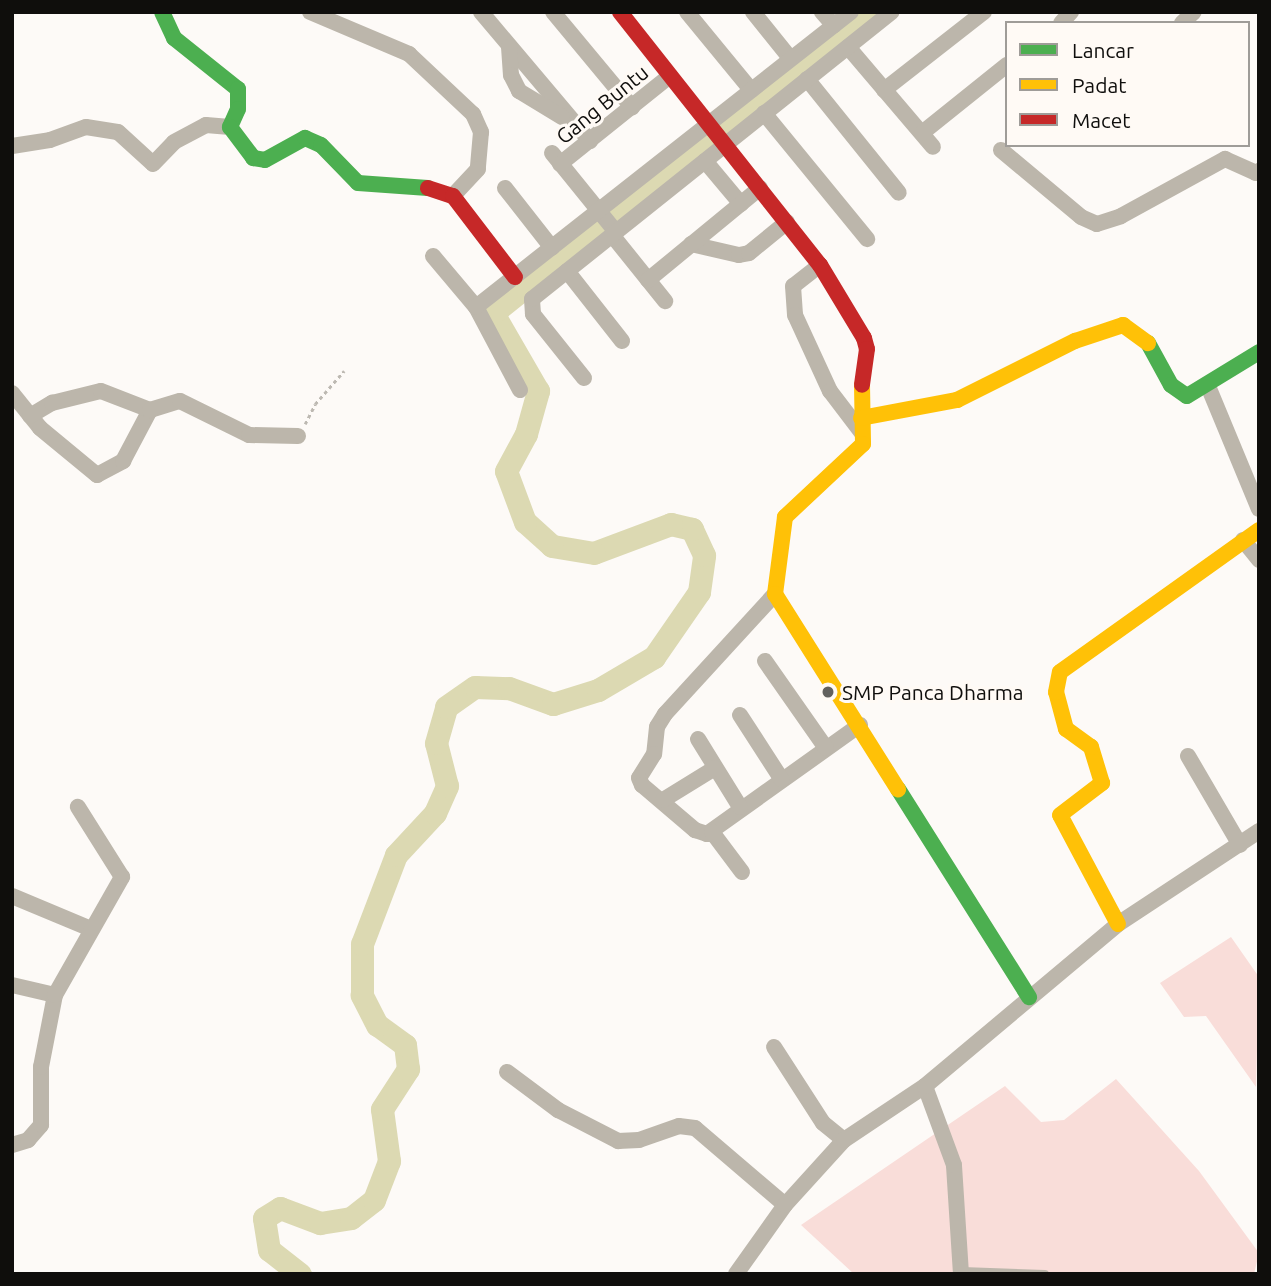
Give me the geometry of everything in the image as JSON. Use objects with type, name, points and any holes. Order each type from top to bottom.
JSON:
[{"type":"street","points":[[162,12],[173,38],[238,89],[238,109],[230,127]]},
{"type":"street","points":[[310,12],[409,54],[473,114],[481,132],[478,169],[453,196]]},
{"type":"street","points":[[481,12],[509,47],[511,75],[519,91],[571,122],[590,141]]},
{"type":"street","points":[[553,12],[632,107]]},
{"type":"street","points":[[620,12],[820,265],[867,349],[858,453],[785,517],[775,594],[657,727],[658,743],[639,778],[647,791],[663,800],[702,835],[712,832],[740,807],[860,725]]},
{"type":"street","points":[[687,12],[751,90]]},
{"type":"street","points":[[753,12],[790,58]]},
{"type":"street","points":[[822,12],[834,26]]},
{"type":"street","points":[[476,307],[599,214],[790,58],[851,12]]},
{"type":"street","points":[[584,379],[531,309],[532,299],[891,12]]},
{"type":"street","points":[[884,90],[984,12]]},
{"type":"street","points":[[848,47],[933,147]]},
{"type":"street","points":[[922,133],[1005,67]]},
{"type":"street","name":"Gang Buntu","points":[[599,214],[556,159],[590,141],[670,76]]},
{"type":"street","points":[[807,79],[898,193]]},
{"type":"street","points":[[764,113],[867,239]]},
{"type":"street","points":[[12,146],[50,140],[86,127],[118,132],[153,164],[174,142],[206,125],[230,127],[253,159],[265,160],[305,138],[321,145],[358,183],[373,188],[435,188],[453,196],[514,277]]},
{"type":"street","points":[[1001,150],[1081,217],[1097,224],[1229,152],[1258,174]]},
{"type":"street","points":[[705,161],[741,204]]},
{"type":"street","points":[[505,188],[552,248]]},
{"type":"street","points":[[648,280],[760,188]]},
{"type":"street","points":[[599,214],[665,301]]},
{"type":"street","points":[[691,244],[739,255],[749,253],[787,222]]},
{"type":"street","points":[[433,256],[476,307],[520,390]]},
{"type":"street","points":[[820,265],[793,286],[795,314],[830,391],[862,425]]},
{"type":"street","points":[[567,271],[622,341]]},
{"type":"street","points":[[862,425],[957,400],[1075,341],[1123,325],[1144,337],[1180,394],[1193,395],[1259,352]]},
{"type":"street","points":[[1208,386],[1259,509]]},
{"type":"street","points":[[30,416],[52,403],[101,391],[150,410],[180,401],[249,435],[298,436]]},
{"type":"street","points":[[12,393],[30,416],[97,475],[123,461],[150,410]]},
{"type":"street","points":[[1118,924],[1060,816],[1102,783],[1091,747],[1066,729],[1056,683],[1067,664],[1259,530]]},
{"type":"street","points":[[1243,540],[1259,560]]},
{"type":"street","points":[[775,594],[1029,997]]},
{"type":"street","points":[[765,661],[826,748]]},
{"type":"street","points":[[740,715],[782,780]]},
{"type":"street","points":[[698,739],[740,807]]},
{"type":"street","points":[[1188,756],[1240,845]]},
{"type":"street","points":[[663,800],[715,768]]},
{"type":"street","points":[[12,1145],[29,1140],[41,1125],[41,1067],[55,995],[122,877],[78,807]]},
{"type":"street","points":[[736,1274],[785,1205],[845,1139],[925,1086],[1118,924],[1259,831]]},
{"type":"street","points":[[712,832],[742,872]]},
{"type":"street","points":[[12,896],[91,929]]},
{"type":"street","points":[[12,985],[55,995]]},
{"type":"street","points":[[774,1047],[823,1123],[845,1139]]},
{"type":"street","points":[[507,1072],[558,1110],[618,1141],[639,1140],[679,1126],[695,1128],[785,1205]]},
{"type":"street","points":[[925,1086],[954,1165],[962,1273]]},
{"type":"lane","points":[[962,1273],[1045,1274]]},
{"type":"path","points":[[298,436],[315,404],[344,371]]},
{"type":"shaded area","points":[[1231,937],[1259,977],[1256,1087],[1206,1016],[1184,1017],[1160,983]]},
{"type":"shaded area","points":[[1116,1079],[1199,1171],[1259,1253],[1254,1274],[854,1274],[801,1225],[1005,1086],[1041,1122],[1064,1120]]},
{"type":"waterway","points":[[300,1274],[269,1250],[264,1218],[280,1208],[320,1223],[351,1218],[374,1200],[389,1161],[382,1109],[408,1069],[405,1045],[377,1025],[362,995],[362,944],[396,855],[435,813],[447,786],[436,743],[446,707],[475,687],[509,688],[553,704],[598,690],[654,657],[699,592],[704,555],[692,529],[671,524],[594,553],[552,546],[525,522],[506,471],[526,434],[538,391],[493,313],[867,12]]},
{"type":"traffic: fast","points":[[162,12],[174,38],[238,89],[238,109],[230,127],[253,158],[265,160],[305,138],[321,145],[358,183],[428,188]]},
{"type":"traffic: fast","points":[[1148,343],[1171,385],[1187,396],[1259,352]]},
{"type":"traffic: fast","points":[[898,789],[1029,997]]},
{"type":"traffic: slow","points":[[861,418],[957,400],[1075,341],[1123,325],[1148,343]]},
{"type":"traffic: slow","points":[[862,385],[863,444],[785,517],[775,594],[898,789]]},
{"type":"traffic: slow","points":[[1118,924],[1060,815],[1102,783],[1091,747],[1066,729],[1056,692],[1060,672],[1259,530]]},
{"type":"traffic: jam","points":[[620,12],[820,265],[864,338],[867,349],[862,385]]},
{"type":"traffic: jam","points":[[428,188],[453,196],[515,277]]},
{"type":"place","name":"SMP Panca Dharma","points":[[828,692]]}]
